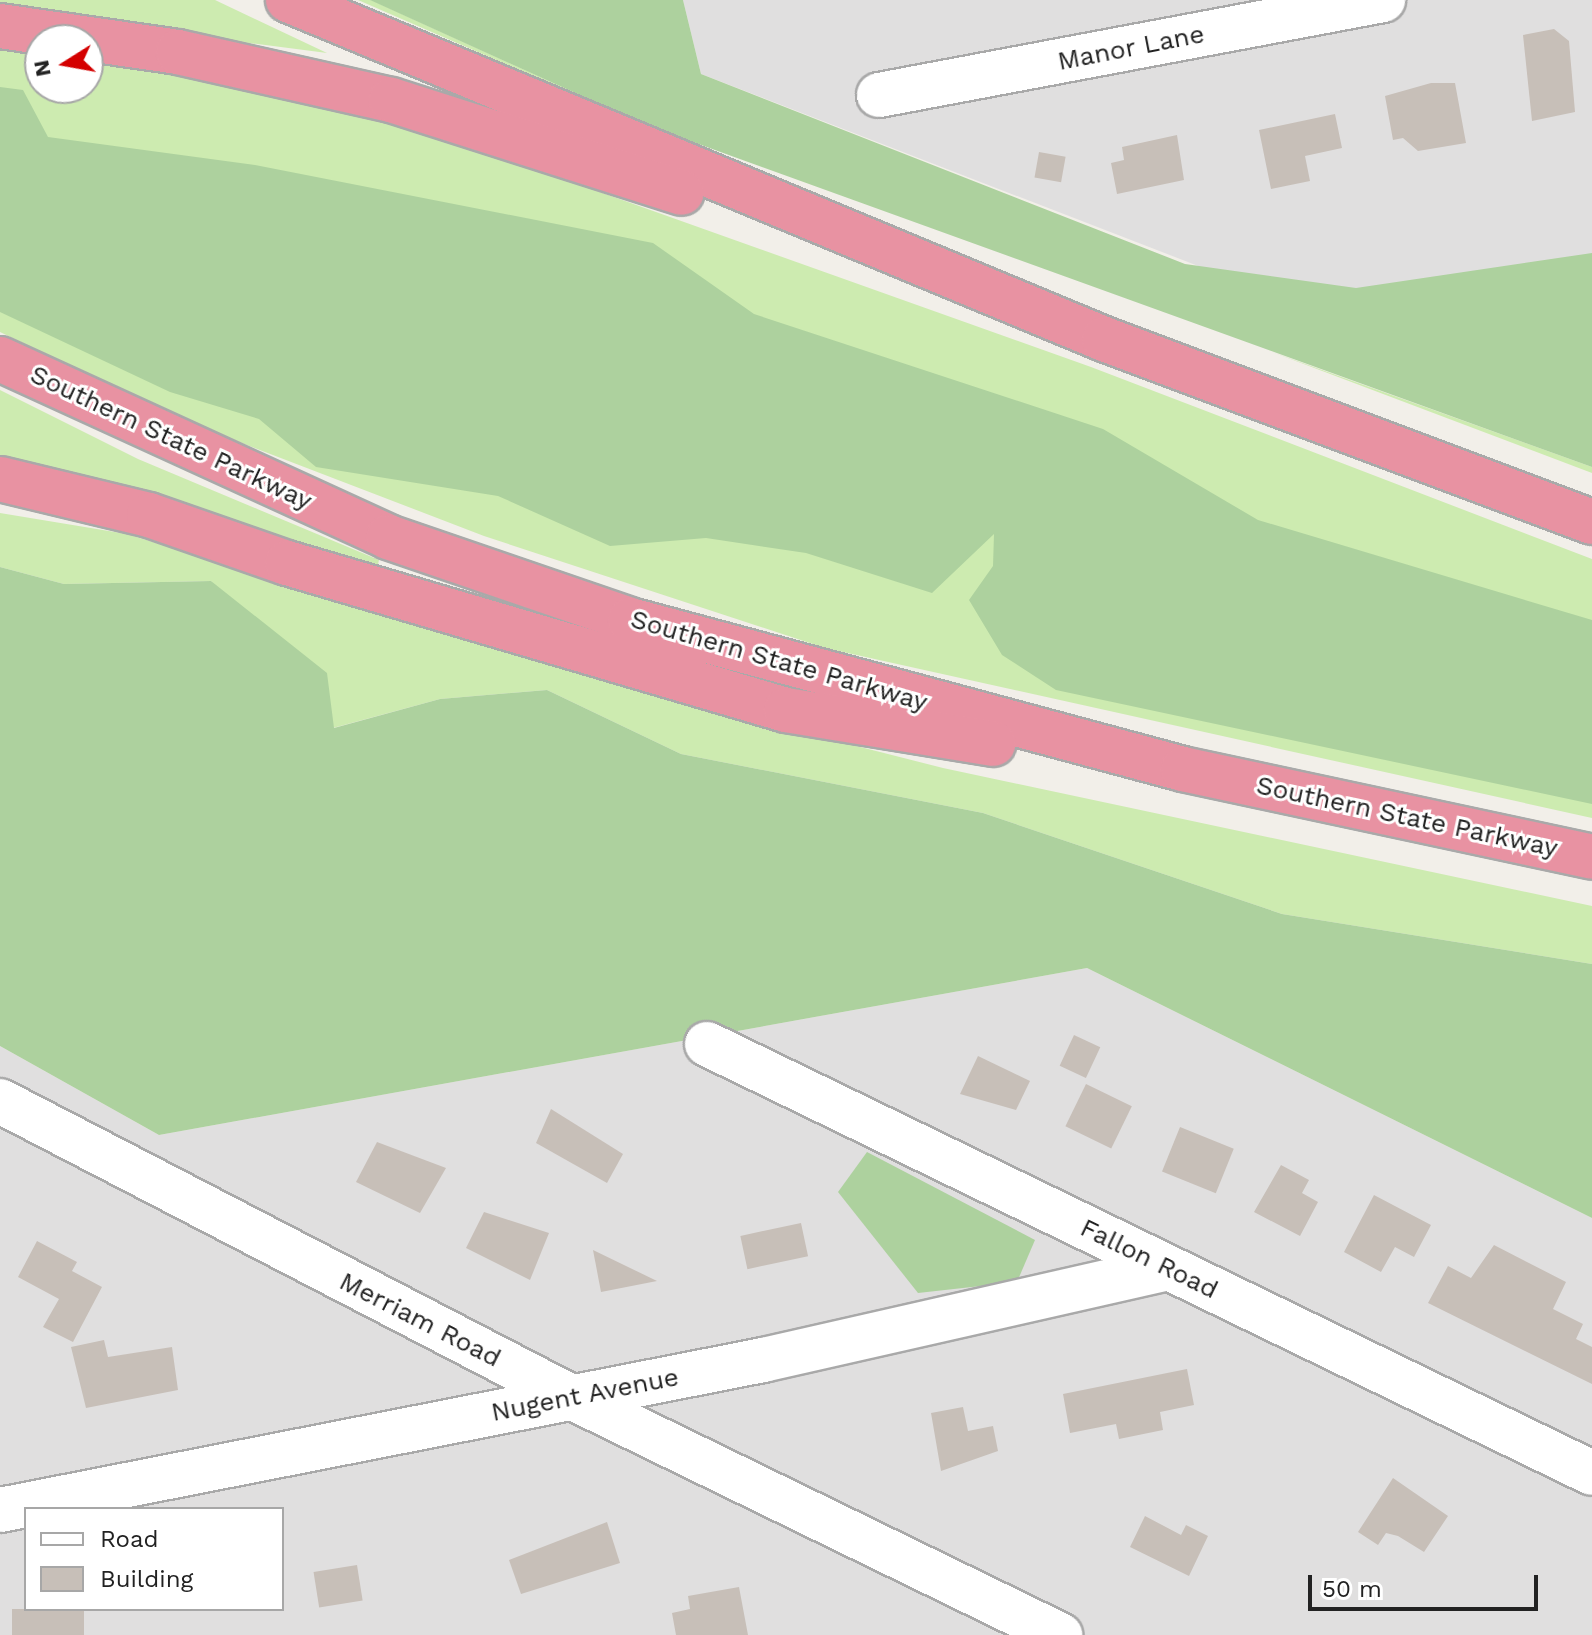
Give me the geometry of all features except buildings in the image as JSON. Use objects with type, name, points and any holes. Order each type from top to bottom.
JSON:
[{"type":"highway","points":[[288,0],[1104,339],[1592,522]]},
{"type":"highway","points":[[0,26],[178,52],[391,100],[1104,339]]},
{"type":"highway","name":"Southern State Parkway","points":[[0,359],[388,537],[494,575],[794,668],[1183,769],[1583,856]]},
{"type":"highway","points":[[0,479],[149,515],[302,568],[842,724],[1183,769]]},
{"type":"street","name":"Manor Lane","points":[[879,95],[1383,0]]},
{"type":"street","name":"Fallon Road","points":[[707,1044],[1592,1473]]},
{"type":"street","name":"Merriam Road","points":[[0,1101],[573,1398],[1060,1635]]},
{"type":"street","name":"Nugent Avenue","points":[[0,1510],[573,1398],[1168,1268]]},
{"type":"shaded area","points":[[683,0],[1592,0],[1592,418],[701,74]]},
{"type":"shaded area","points":[[1087,968],[1592,1218],[1592,1635],[0,1635],[0,1046],[159,1135]]},
{"type":"green space","points":[[0,0],[215,0],[327,53],[104,24],[0,11]]},
{"type":"green space","points":[[358,0],[371,0],[646,125]]},
{"type":"green space","points":[[370,0],[683,0],[701,74],[1185,264],[1356,288],[1592,253],[1592,467],[646,125]]},
{"type":"green space","points":[[0,47],[24,49],[24,104],[104,104],[104,60],[440,135],[1091,367],[1592,559],[1592,818],[825,648],[484,536],[182,420],[0,332]]},
{"type":"green space","points":[[0,87],[23,90],[24,104],[30,104],[48,137],[255,165],[653,243],[754,314],[1103,429],[1258,520],[1592,620],[1592,804],[1056,690],[1002,655],[969,600],[993,566],[994,534],[932,593],[806,553],[706,538],[610,546],[498,496],[316,467],[259,419],[170,392],[0,312]]},
{"type":"green space","points":[[1272,352],[1592,467],[1592,473]]},
{"type":"green space","points":[[0,390],[138,459],[379,560],[377,569],[0,466]]},
{"type":"green space","points":[[0,513],[127,534],[640,691],[943,768],[1592,906],[1592,964],[1282,914],[983,813],[681,754],[547,690],[440,699],[333,728],[211,581],[64,584],[0,567]]},
{"type":"green space","points":[[0,567],[64,584],[211,581],[327,673],[334,728],[440,699],[547,690],[681,754],[983,813],[1282,914],[1592,964],[1592,1218],[1087,968],[159,1135],[0,1046]]},
{"type":"green space","points":[[867,1152],[1035,1240],[1017,1282],[918,1293],[838,1192]]}]
